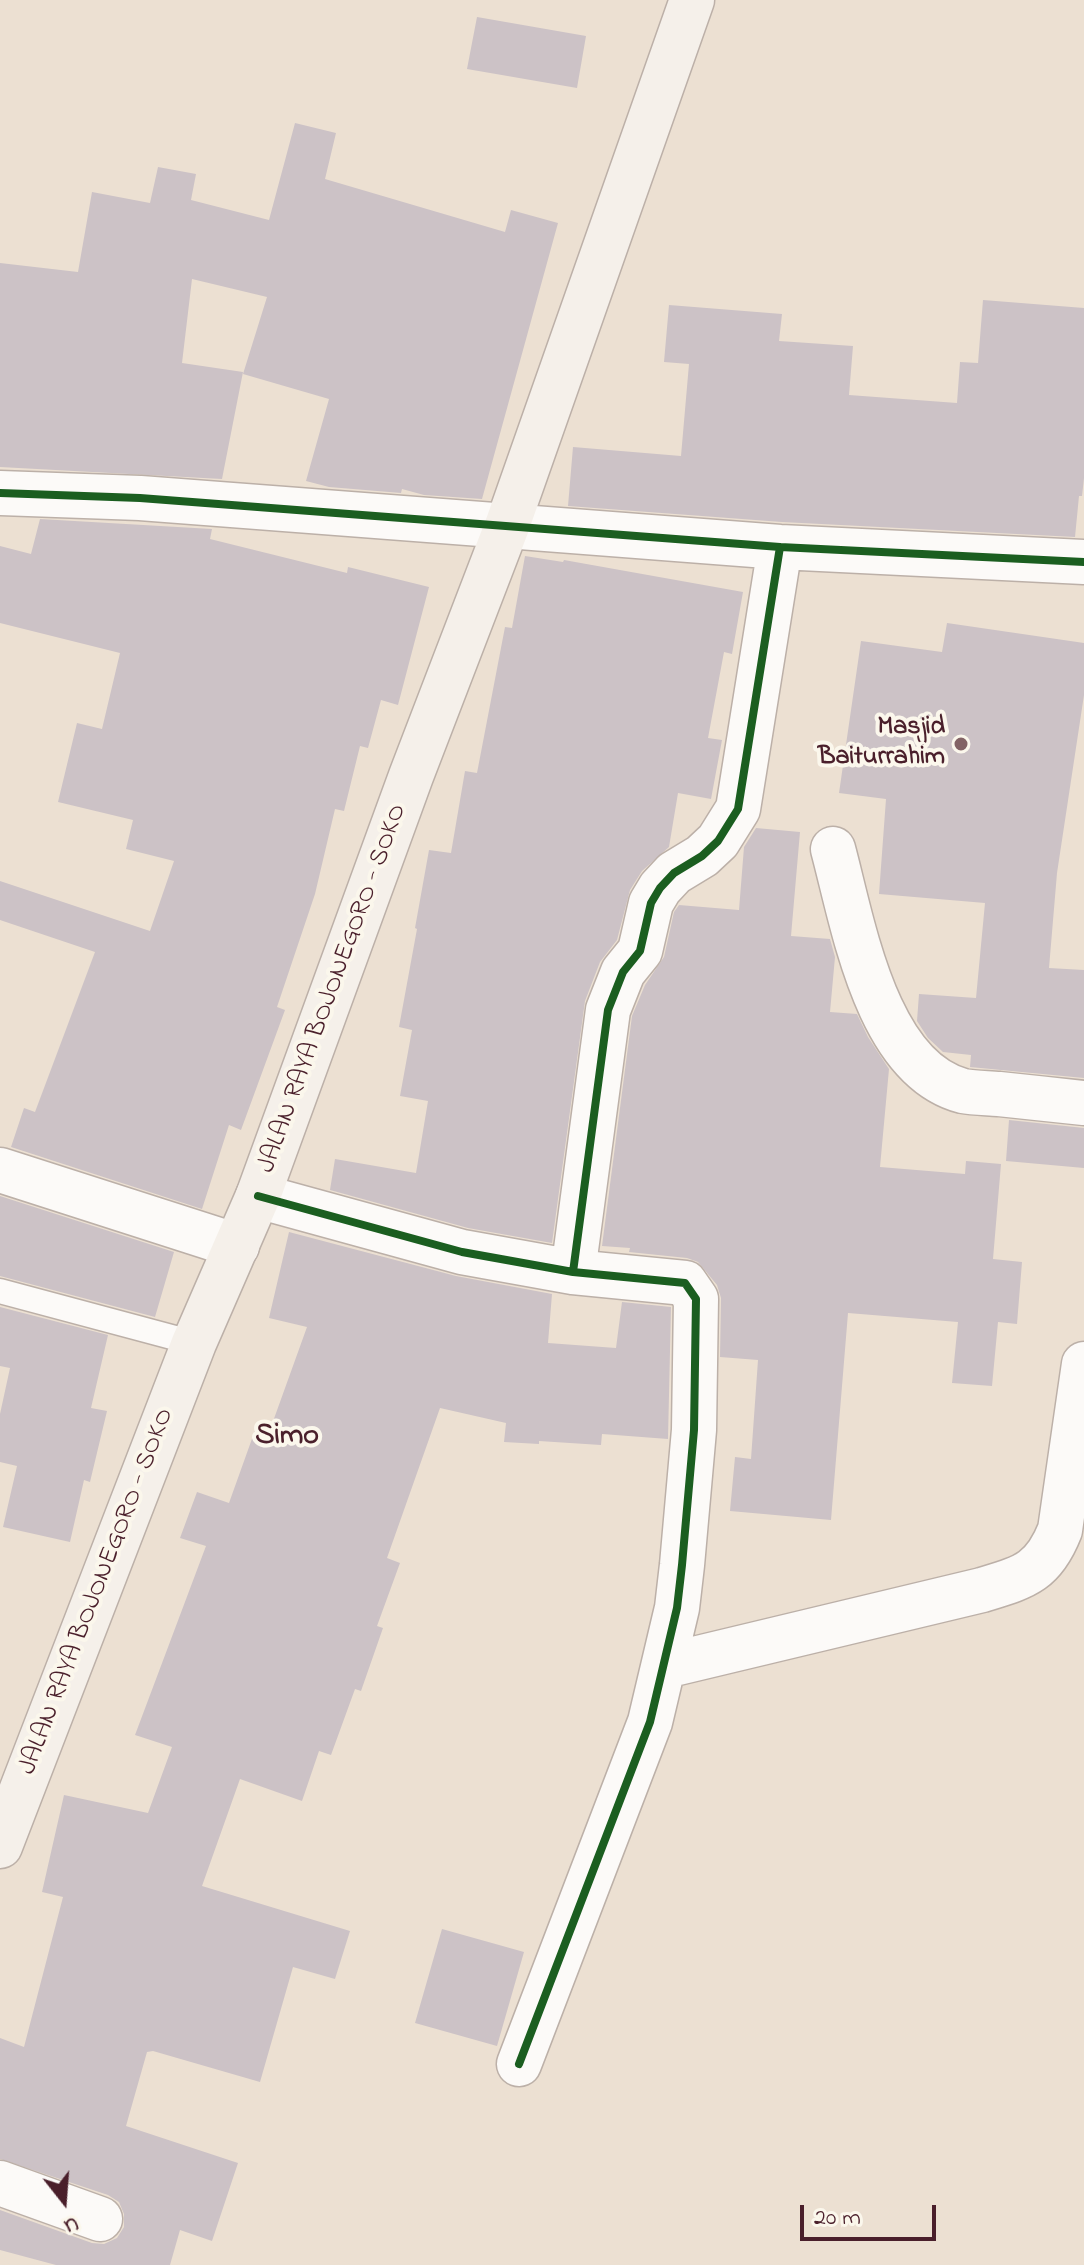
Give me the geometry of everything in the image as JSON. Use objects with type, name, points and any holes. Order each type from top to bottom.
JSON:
[{"type":"main road","name":"JALAN RAYA BOJONEGORO - SOKO","points":[[0,1846],[194,1343],[258,1196],[507,526],[692,0]]},
{"type":"street","points":[[0,493],[140,498],[780,547],[1084,562]]},
{"type":"street","points":[[573,1272],[608,1010],[623,972],[640,951],[651,903],[660,888],[674,873],[702,856],[718,841],[738,809],[780,547]]},
{"type":"street","points":[[833,849],[875,996],[889,1026],[920,1068],[961,1090],[1084,1103]]},
{"type":"street","points":[[0,1170],[237,1246]]},
{"type":"street","points":[[258,1196],[462,1252],[573,1272],[685,1283],[696,1299],[691,1471],[677,1608],[665,1666],[650,1722],[519,2064]]},
{"type":"street","points":[[665,1666],[982,1590],[1037,1569],[1051,1552],[1060,1530],[1084,1364]]},
{"type":"street","points":[[0,2183],[100,2219]]},
{"type":"lane","points":[[0,1291],[194,1343]]},
{"type":"building","points":[[477,17],[586,36],[577,88],[467,69]]},
{"type":"building","points":[[295,123],[336,133],[325,179],[505,232],[511,210],[558,223],[482,499],[424,495],[402,489],[401,493],[329,487],[306,481],[329,399],[243,374],[267,297],[192,279],[182,363],[243,372],[222,479],[0,467],[0,263],[78,272],[92,192],[150,203],[158,167],[196,174],[191,200],[269,220]]},
{"type":"building","points":[[983,300],[1084,308],[1084,478],[1075,537],[782,522],[568,506],[573,447],[681,456],[689,364],[664,362],[669,305],[782,314],[779,341],[853,346],[849,395],[957,403],[960,362],[978,363]]},
{"type":"building","points":[[40,519],[212,529],[210,539],[347,573],[348,567],[429,587],[398,705],[381,700],[368,748],[360,746],[344,811],[335,809],[315,894],[277,1007],[285,1010],[241,1130],[229,1125],[202,1209],[11,1147],[24,1108],[35,1112],[95,952],[0,920],[0,881],[150,931],[174,861],[126,849],[133,820],[58,802],[77,723],[102,729],[120,653],[0,623],[0,546],[31,554]]},
{"type":"building","points":[[525,556],[564,560],[743,592],[732,654],[724,652],[708,738],[722,740],[711,799],[678,793],[669,847],[642,871],[630,890],[617,940],[600,962],[585,1001],[552,1243],[468,1228],[330,1190],[335,1159],[416,1173],[428,1101],[400,1096],[412,1030],[399,1027],[415,928],[429,850],[451,853],[465,771],[477,773],[505,627],[512,628]]},
{"type":"building","points":[[947,623],[1084,643],[1084,695],[1057,873],[1049,968],[1084,970],[1084,1078],[970,1067],[971,1055],[943,1052],[928,1038],[917,1021],[919,994],[976,998],[985,903],[879,894],[886,799],[839,793],[861,641],[942,652]]},
{"type":"building","points":[[756,828],[800,832],[791,936],[830,939],[835,957],[830,1012],[857,1014],[889,1069],[880,1167],[965,1174],[966,1161],[1001,1164],[993,1259],[1022,1262],[1017,1324],[998,1322],[992,1386],[952,1383],[958,1322],[848,1313],[831,1520],[730,1511],[735,1457],[751,1459],[758,1360],[720,1357],[721,1298],[717,1285],[698,1262],[629,1252],[630,1248],[602,1246],[632,1016],[645,985],[664,957],[674,912],[679,905],[739,910],[744,847]]},
{"type":"building","points":[[1009,1120],[1084,1128],[1084,1168],[1006,1161]]},
{"type":"building","points":[[0,1196],[174,1252],[155,1317],[0,1276]]},
{"type":"building","points":[[289,1232],[456,1276],[552,1294],[548,1343],[616,1348],[622,1302],[671,1307],[668,1439],[602,1434],[601,1445],[504,1442],[506,1423],[440,1408],[387,1558],[400,1563],[377,1626],[383,1628],[361,1691],[355,1689],[331,1755],[319,1751],[302,1801],[240,1779],[202,1886],[350,1931],[335,1979],[293,1967],[260,2082],[153,2051],[147,2052],[126,2126],[238,2163],[212,2241],[180,2230],[170,2265],[56,2265],[0,2250],[0,2210],[92,2243],[104,2244],[117,2238],[124,2227],[124,2214],[119,2202],[108,2195],[0,2159],[0,2038],[24,2047],[63,1897],[42,1892],[64,1795],[148,1813],[172,1747],[135,1735],[206,1546],[180,1538],[197,1492],[229,1503],[258,1422],[271,1427],[307,1327],[269,1318]]},
{"type":"building","points":[[0,1307],[108,1335],[91,1408],[107,1411],[90,1482],[84,1480],[70,1542],[3,1527],[17,1466],[0,1462],[0,1414],[10,1368],[0,1366]]},
{"type":"building","points":[[442,1929],[524,1952],[497,2046],[415,2023]]},
{"type":"cycle path","points":[[0,493],[140,498],[780,547],[1084,562]]},
{"type":"cycle path","points":[[573,1272],[608,1010],[623,972],[640,951],[651,903],[660,888],[674,873],[702,856],[718,841],[738,809],[780,547]]},
{"type":"cycle path","points":[[258,1196],[462,1252],[573,1272],[685,1283],[696,1299],[694,1430],[677,1608],[650,1722],[519,2064]]},
{"type":"place","name":"Masjid Baiturrahim","points":[[961,744]]},
{"type":"district","name":"Simo","points":[[287,1438]]}]
